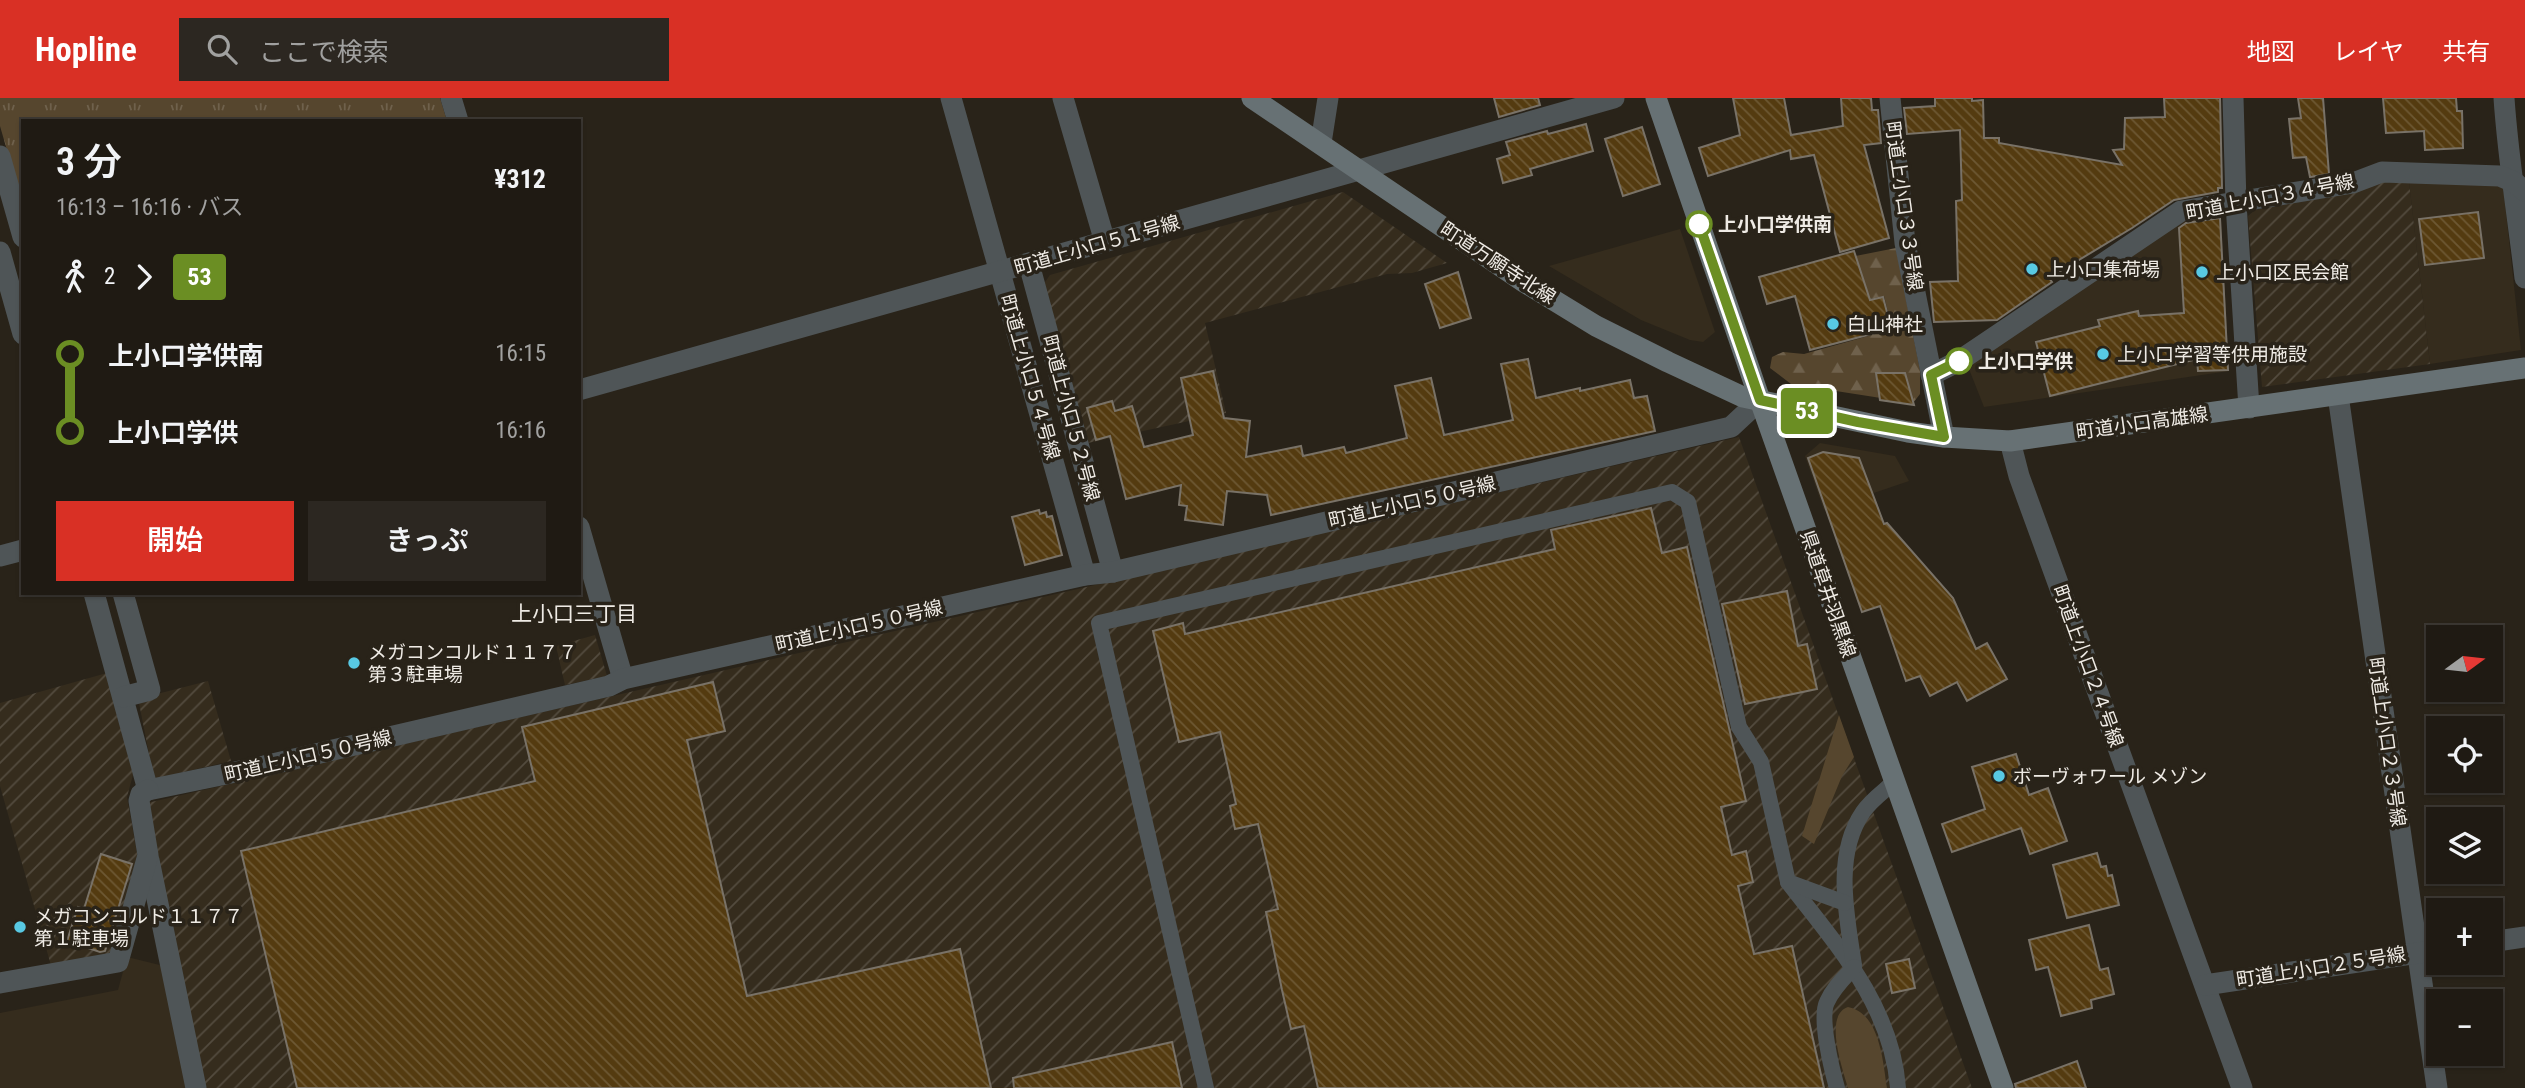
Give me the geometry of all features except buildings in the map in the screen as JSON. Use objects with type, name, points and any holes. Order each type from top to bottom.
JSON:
[{"type":"street","points":[[452,98],[457,119]]},
{"type":"street","name":"町道上小口５４号線","points":[[951,98],[1085,575]]},
{"type":"street","points":[[1063,98],[1105,242]]},
{"type":"street","name":"町道万願寺北線","points":[[1252,98],[1524,282],[1596,326],[1742,397],[1760,400]]},
{"type":"street","points":[[1321,143],[1328,98]]},
{"type":"street","name":"町道上小口５１号線","points":[[581,389],[1614,98]]},
{"type":"street","name":"県道草井羽黒線","points":[[1656,98],[2003,1088]]},
{"type":"street","name":"町道上小口３３号線","points":[[1890,98],[1905,243],[1944,437]]},
{"type":"street","points":[[2233,98],[2236,203],[2249,408]]},
{"type":"street","points":[[2504,98],[2508,151],[2520,187],[2525,278]]},
{"type":"street","points":[[0,156],[21,230]]},
{"type":"street","name":"町道上小口３４号線","points":[[1931,375],[1959,361],[2181,211],[2353,183],[2382,172],[2500,176],[2520,187]]},
{"type":"street","points":[[0,252],[21,327]]},
{"type":"street","name":"町道上小口５２号線","points":[[1029,264],[1113,572]]},
{"type":"street","name":"町道小口高雄線","points":[[1760,400],[1858,422],[1944,437],[2010,441],[2525,368]]},
{"type":"street","name":"町道上小口２３号線","points":[[2338,395],[2426,939]]},
{"type":"street","name":"町道上小口５０号線","points":[[148,790],[583,693],[623,679],[1085,575],[1113,572],[1731,428],[1760,400]]},
{"type":"street","name":"町道上小口２４号線","points":[[2010,441],[2019,476],[2242,1088]]},
{"type":"street","points":[[581,534],[623,679]]},
{"type":"street","points":[[0,556],[21,551]]},
{"type":"street","points":[[95,595],[148,790],[141,794],[139,802],[196,1088]]},
{"type":"street","points":[[123,697],[150,690],[124,595]]},
{"type":"street","points":[[0,983],[118,962],[148,855]]},
{"type":"street","points":[[2503,940],[2525,937]]},
{"type":"street","name":"町道上小口２５号線","points":[[2205,985],[2426,951]]},
{"type":"street","name":"町道上小口２３号線","points":[[2430,975],[2437,1088]]},
{"type":"lane","points":[[1206,1088],[1099,623],[1672,492],[1688,502],[1739,727],[1761,762],[1788,882],[1854,967],[1889,1038],[1898,1088]]},
{"type":"lane","points":[[1854,967],[1845,903],[1846,866],[1856,827],[1870,803],[1894,782]]},
{"type":"lane","points":[[1788,882],[1845,903]]},
{"type":"lane","points":[[1837,1088],[1826,1036],[1825,1004],[1837,985],[1854,967]]},
{"type":"shaded area","points":[[2383,182],[2409,182],[2430,364],[2262,387],[2248,216],[2255,210],[2359,191]]},
{"type":"shaded area","points":[[2409,182],[2503,185],[2521,350],[2430,364]]},
{"type":"shaded area","points":[[1343,192],[1447,263],[1412,273],[1387,274],[1205,323],[1226,413],[1088,443],[1043,285],[1050,275]]},
{"type":"shaded area","points":[[2213,214],[2221,220],[2229,371],[1984,407],[1967,364],[2183,220]]},
{"type":"shaded area","points":[[1680,229],[1715,332],[1703,342],[1690,340],[1641,320],[1549,266]]},
{"type":"shaded area","points":[[1739,437],[1972,1088],[205,1088],[147,803]]},
{"type":"shaded area","points":[[1820,443],[1895,456],[1909,481],[1824,510],[1805,456]]},
{"type":"shaded area","points":[[595,635],[607,676],[565,685],[556,646]]},
{"type":"shaded area","points":[[107,673],[135,767],[127,797],[139,864],[111,957],[52,969],[0,786],[0,703]]},
{"type":"shaded area","points":[[208,681],[231,761],[154,779],[139,703],[157,698],[157,694]]},
{"type":"shaded area","points":[[127,957],[168,967],[194,1088],[0,1088],[0,1013],[118,990]]},
{"type":"green space","points":[[0,98],[440,98],[446,119],[21,119],[21,199],[0,126]]},
{"type":"green space","points":[[1896,248],[1920,370],[1920,394],[1913,403],[1791,384],[1770,368],[1772,357],[1783,352],[1804,354],[1879,333],[1877,324],[1890,320],[1884,296],[1870,299],[1867,290],[1845,296],[1805,266]]},
{"type":"green space","points":[[1839,715],[1854,757],[1842,776],[1814,844],[1802,836]]},
{"type":"green space","points":[[1848,1007],[1859,1011],[1873,1028],[1878,1040],[1887,1088],[1848,1088],[1839,1057],[1836,1031],[1841,1012]]},
{"type":"bus line","name":"53","points":[[1699,224],[1760,400],[1858,422],[1944,437],[1931,375],[1959,361]]},
{"type":"place","name":"上小口学供南","points":[[1699,224]]},
{"type":"place","name":"上小口集荷場","points":[[2032,269]]},
{"type":"place","name":"上小口区民会館","points":[[2202,272]]},
{"type":"place","name":"白山神社","points":[[1833,324]]},
{"type":"place","name":"上小口学習等供用施設","points":[[2103,354]]},
{"type":"place","name":"上小口学供","points":[[1959,361]]},
{"type":"place","name":"メガコンコルド１１７７ 第３駐車場","points":[[354,663]]},
{"type":"place","name":"ボーヴォワール メゾン","points":[[1999,776]]},
{"type":"place","name":"メガコンコルド１１７７ 第１駐車場","points":[[20,927]]},
{"type":"district","name":"上小口三丁目","points":[[574,614]]}]
